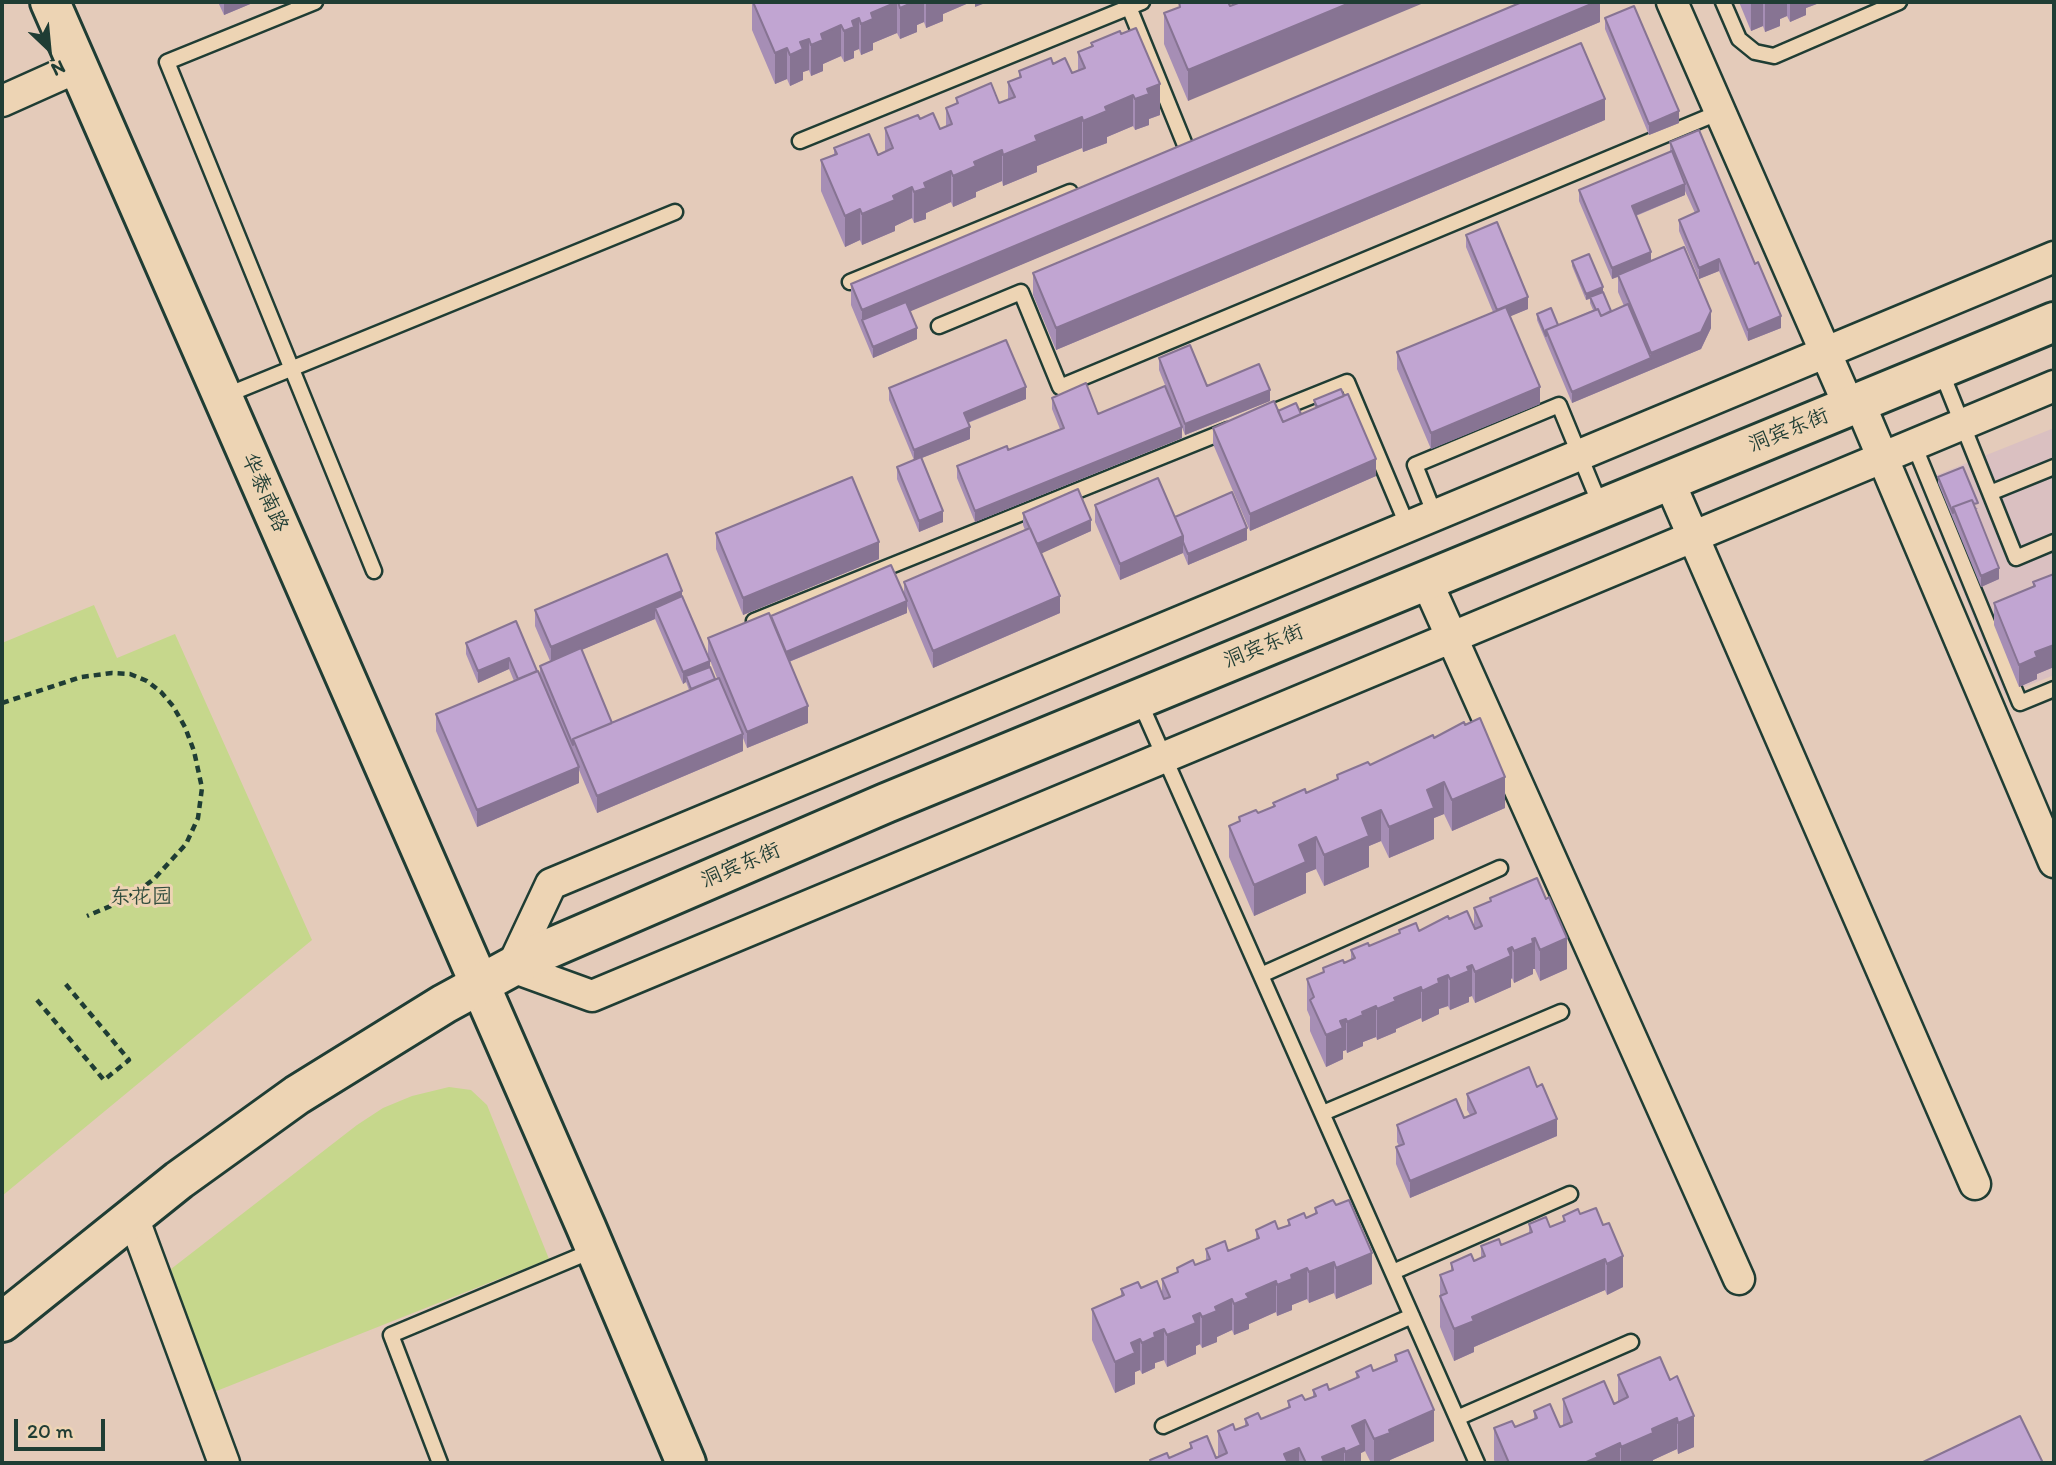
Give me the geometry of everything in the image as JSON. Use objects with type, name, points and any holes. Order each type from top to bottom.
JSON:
[{"type":"main road","name":"华泰南路","points":[[50,2],[222,397],[496,976],[595,1249],[686,1463]]},
{"type":"main road","name":"洞宾东街","points":[[2,1322],[188,1173],[297,1095],[358,1055],[532,956],[886,803],[2054,322]]},
{"type":"street","points":[[1672,2],[1826,353],[1883,458],[2054,862]]},
{"type":"street","points":[[2,101],[78,67]]},
{"type":"street","points":[[2054,257],[551,884],[496,976],[592,996],[2054,386]]},
{"type":"street","points":[[1669,481],[1975,1184]]},
{"type":"street","points":[[1426,580],[1739,1279]]},
{"type":"street","points":[[133,1217],[224,1463]]},
{"type":"lane","points":[[315,2],[167,62],[374,571]]},
{"type":"lane","points":[[1723,2],[1739,39],[1755,52],[1774,56],[1899,2]]},
{"type":"lane","points":[[800,141],[1132,4],[1185,145]]},
{"type":"lane","points":[[939,326],[1021,292],[1060,387],[1720,112]]},
{"type":"lane","points":[[850,282],[1082,187]]},
{"type":"lane","points":[[222,397],[675,212]]},
{"type":"lane","points":[[1940,369],[2016,558],[2054,542]]},
{"type":"lane","points":[[746,625],[1347,382],[1422,521]]},
{"type":"lane","points":[[1422,521],[1415,466],[1559,405],[1602,508]]},
{"type":"lane","points":[[1914,445],[2020,703],[2054,689]]},
{"type":"lane","points":[[1990,494],[2054,467]]},
{"type":"lane","points":[[1139,699],[1477,1463]]},
{"type":"lane","points":[[1261,975],[1500,868]]},
{"type":"lane","points":[[1323,1112],[1561,1012]]},
{"type":"lane","points":[[1393,1272],[1570,1194]]},
{"type":"lane","points":[[440,1463],[391,1335],[595,1249]]},
{"type":"lane","points":[[1163,1426],[1412,1316]]},
{"type":"lane","points":[[1457,1418],[1631,1342]]},
{"type":"path","points":[[2,703],[81,677],[130,674],[147,681],[161,692],[173,705],[185,727],[194,751],[202,788],[198,818],[186,845],[155,878],[137,892],[87,916]]},
{"type":"path","points":[[37,1000],[104,1080],[129,1060],[62,981]]},
{"type":"shaded area","points":[[2054,428],[2054,675],[2005,695],[1919,482]]},
{"type":"green space","name":"东花园","points":[[94,605],[117,658],[175,634],[312,940],[2,1196],[2,643]]},
{"type":"green space","points":[[449,1087],[471,1090],[487,1105],[549,1259],[214,1392],[171,1269],[357,1125],[383,1108],[412,1096]]},
{"type":"building","points":[[753,2],[897,2],[871,13],[873,19],[861,24],[859,18],[852,21],[854,27],[844,31],[841,25],[821,34],[823,40],[811,45],[809,39],[800,42],[803,49],[790,55],[787,48],[775,53]]},
{"type":"building","points":[[898,2],[914,2],[900,8]]},
{"type":"building","points":[[1179,2],[1228,2],[1230,6],[1241,2],[1352,2],[1188,70],[1164,13],[1180,7]]},
{"type":"building","points":[[1522,2],[1596,2],[862,310],[851,284]]},
{"type":"building","points":[[1634,6],[1679,111],[1649,124],[1605,18]]},
{"type":"building","points":[[1136,28],[1160,84],[1147,89],[1149,94],[1135,99],[1133,95],[1105,107],[1107,111],[1083,121],[1082,117],[1035,136],[1037,141],[1003,155],[1002,150],[974,162],[976,166],[953,176],[951,171],[924,183],[926,188],[914,192],[912,187],[893,196],[895,200],[862,214],[860,209],[845,216],[821,160],[837,154],[834,148],[869,134],[878,155],[893,148],[885,128],[918,115],[920,119],[933,113],[940,129],[952,124],[946,108],[958,103],[956,98],[991,83],[999,103],[1015,97],[1008,82],[1021,77],[1019,71],[1051,58],[1053,64],[1065,58],[1072,73],[1085,68],[1078,52],[1093,46],[1091,43],[1120,31],[1121,34]]},
{"type":"building","points":[[1581,43],[1605,99],[1056,328],[1033,273]]},
{"type":"building","points":[[1699,130],[1755,264],[1758,262],[1781,316],[1748,330],[1719,259],[1699,268],[1679,220],[1699,211],[1670,142]]},
{"type":"building","points":[[1672,151],[1685,184],[1632,206],[1651,252],[1612,268],[1579,190]]},
{"type":"building","points":[[1497,222],[1528,297],[1497,310],[1466,235]]},
{"type":"building","points":[[1684,247],[1711,311],[1701,332],[1651,353],[1618,275]]},
{"type":"building","points":[[1589,254],[1603,287],[1586,294],[1572,261]]},
{"type":"building","points":[[1603,292],[1611,311],[1601,316],[1590,297]]},
{"type":"building","points":[[906,302],[917,328],[873,347],[862,320]]},
{"type":"building","points":[[1628,304],[1651,358],[1572,392],[1546,330],[1598,309],[1601,316]]},
{"type":"building","points":[[1506,307],[1540,387],[1431,433],[1397,352]]},
{"type":"building","points":[[1551,308],[1558,325],[1546,330],[1546,336],[1537,314]]},
{"type":"building","points":[[1006,340],[1026,387],[964,413],[970,427],[914,450],[889,388]]},
{"type":"building","points":[[1190,345],[1207,386],[1259,364],[1270,390],[1185,424],[1159,358]]},
{"type":"building","points":[[1086,383],[1098,414],[1165,386],[1182,427],[975,511],[957,466],[1007,446],[1008,450],[1064,428],[1052,398]]},
{"type":"building","points":[[1341,389],[1344,396],[1317,407],[1314,400]]},
{"type":"building","points":[[1348,394],[1376,459],[1250,514],[1213,428],[1274,401],[1283,422]]},
{"type":"building","points":[[1296,403],[1301,414],[1283,422],[1278,411]]},
{"type":"building","points":[[921,457],[943,511],[919,521],[897,467]]},
{"type":"building","points":[[1963,467],[1978,503],[1974,504],[1972,500],[1953,507],[1953,513],[1938,477]]},
{"type":"building","points":[[852,477],[879,542],[743,598],[716,533]]},
{"type":"building","points":[[1158,478],[1183,536],[1120,564],[1095,505]]},
{"type":"building","points":[[1078,489],[1091,520],[1037,544],[1023,513]]},
{"type":"building","points":[[1232,492],[1247,528],[1188,554],[1175,517]]},
{"type":"building","points":[[1972,500],[1999,568],[1981,576],[1953,507]]},
{"type":"building","points":[[1030,528],[1060,596],[933,651],[904,582]]},
{"type":"building","points":[[667,554],[682,591],[551,647],[535,610]]},
{"type":"building","points":[[891,565],[907,601],[786,652],[771,616]]},
{"type":"building","points":[[2054,574],[2054,645],[2035,652],[2037,657],[2019,665],[1994,603],[2035,586],[2033,582]]},
{"type":"building","points":[[682,596],[710,661],[683,672],[655,608]]},
{"type":"building","points":[[769,613],[808,706],[747,732],[708,638]]},
{"type":"building","points":[[516,621],[537,671],[518,679],[509,658],[478,671],[466,643]]},
{"type":"building","points":[[581,648],[612,723],[573,739],[573,745],[540,666]]},
{"type":"building","points":[[710,667],[715,679],[691,689],[686,676]]},
{"type":"building","points":[[538,671],[579,767],[477,810],[436,714]]},
{"type":"building","points":[[719,678],[743,734],[597,796],[573,739]]},
{"type":"building","points":[[1480,718],[1505,777],[1452,800],[1444,782],[1427,790],[1434,808],[1389,827],[1381,810],[1362,818],[1369,836],[1324,855],[1316,837],[1299,845],[1306,862],[1254,885],[1229,826],[1240,821],[1239,817],[1256,810],[1258,813],[1305,789],[1306,793],[1338,779],[1337,775],[1368,762],[1370,765],[1433,735],[1434,738],[1464,722],[1465,725]]},
{"type":"building","points":[[1537,878],[1546,899],[1549,897],[1567,938],[1540,950],[1535,938],[1532,939],[1533,943],[1514,951],[1512,947],[1508,949],[1511,956],[1475,972],[1472,965],[1467,967],[1469,971],[1450,979],[1448,975],[1438,979],[1439,983],[1422,991],[1421,987],[1394,998],[1396,1001],[1362,1012],[1363,1015],[1347,1022],[1346,1019],[1340,1021],[1343,1028],[1326,1035],[1310,1000],[1314,997],[1307,979],[1324,972],[1323,968],[1355,958],[1351,950],[1368,943],[1369,946],[1416,923],[1419,931],[1448,916],[1449,919],[1467,911],[1475,929],[1482,926],[1474,908],[1491,901],[1490,898]]},
{"type":"building","points":[[1529,1067],[1537,1087],[1542,1084],[1557,1119],[1410,1181],[1396,1147],[1404,1144],[1397,1125],[1456,1099],[1464,1118],[1476,1113],[1467,1094]]},
{"type":"building","points":[[1333,1200],[1336,1205],[1349,1200],[1372,1253],[1336,1268],[1334,1262],[1309,1272],[1307,1268],[1291,1275],[1292,1279],[1277,1285],[1276,1281],[1246,1294],[1249,1298],[1234,1304],[1232,1299],[1215,1307],[1217,1311],[1202,1317],[1200,1313],[1193,1316],[1196,1323],[1167,1335],[1164,1329],[1142,1343],[1140,1339],[1131,1343],[1135,1353],[1115,1362],[1092,1309],[1124,1295],[1121,1289],[1138,1282],[1141,1288],[1157,1281],[1164,1299],[1170,1297],[1162,1279],[1178,1272],[1177,1268],[1193,1260],[1195,1265],[1210,1259],[1206,1249],[1225,1241],[1228,1251],[1259,1238],[1256,1230],[1275,1221],[1278,1229],[1290,1225],[1288,1220],[1304,1213],[1306,1218],[1317,1213],[1315,1208]]},
{"type":"building","points":[[1596,1208],[1603,1225],[1609,1223],[1623,1256],[1607,1264],[1605,1259],[1472,1317],[1474,1321],[1454,1329],[1440,1296],[1447,1293],[1440,1275],[1453,1270],[1451,1263],[1471,1254],[1474,1261],[1485,1256],[1481,1246],[1499,1239],[1501,1245],[1532,1232],[1529,1224],[1546,1217],[1550,1227],[1565,1221],[1563,1216],[1578,1209],[1580,1214]]},
{"type":"building","points":[[1408,1350],[1434,1410],[1389,1430],[1390,1433],[1374,1439],[1365,1420],[1352,1426],[1361,1445],[1345,1452],[1344,1448],[1322,1457],[1324,1461],[1319,1463],[1306,1463],[1299,1448],[1284,1454],[1288,1463],[1152,1463],[1150,1460],[1167,1453],[1169,1458],[1192,1448],[1190,1443],[1207,1436],[1216,1458],[1227,1453],[1218,1431],[1233,1424],[1235,1430],[1248,1425],[1245,1419],[1258,1413],[1261,1419],[1290,1407],[1288,1401],[1302,1395],[1305,1400],[1316,1396],[1313,1390],[1327,1384],[1329,1390],[1359,1377],[1356,1372],[1371,1365],[1373,1371],[1397,1361],[1395,1355]]},
{"type":"building","points":[[1660,1357],[1670,1380],[1677,1376],[1694,1416],[1678,1423],[1677,1418],[1652,1429],[1653,1433],[1621,1447],[1620,1443],[1584,1463],[1509,1463],[1494,1428],[1512,1421],[1515,1427],[1537,1418],[1534,1411],[1550,1404],[1560,1427],[1572,1422],[1563,1399],[1604,1381],[1614,1404],[1628,1397],[1618,1375]]},
{"type":"building","points":[[2020,1416],[2043,1463],[1921,1463]]}]
